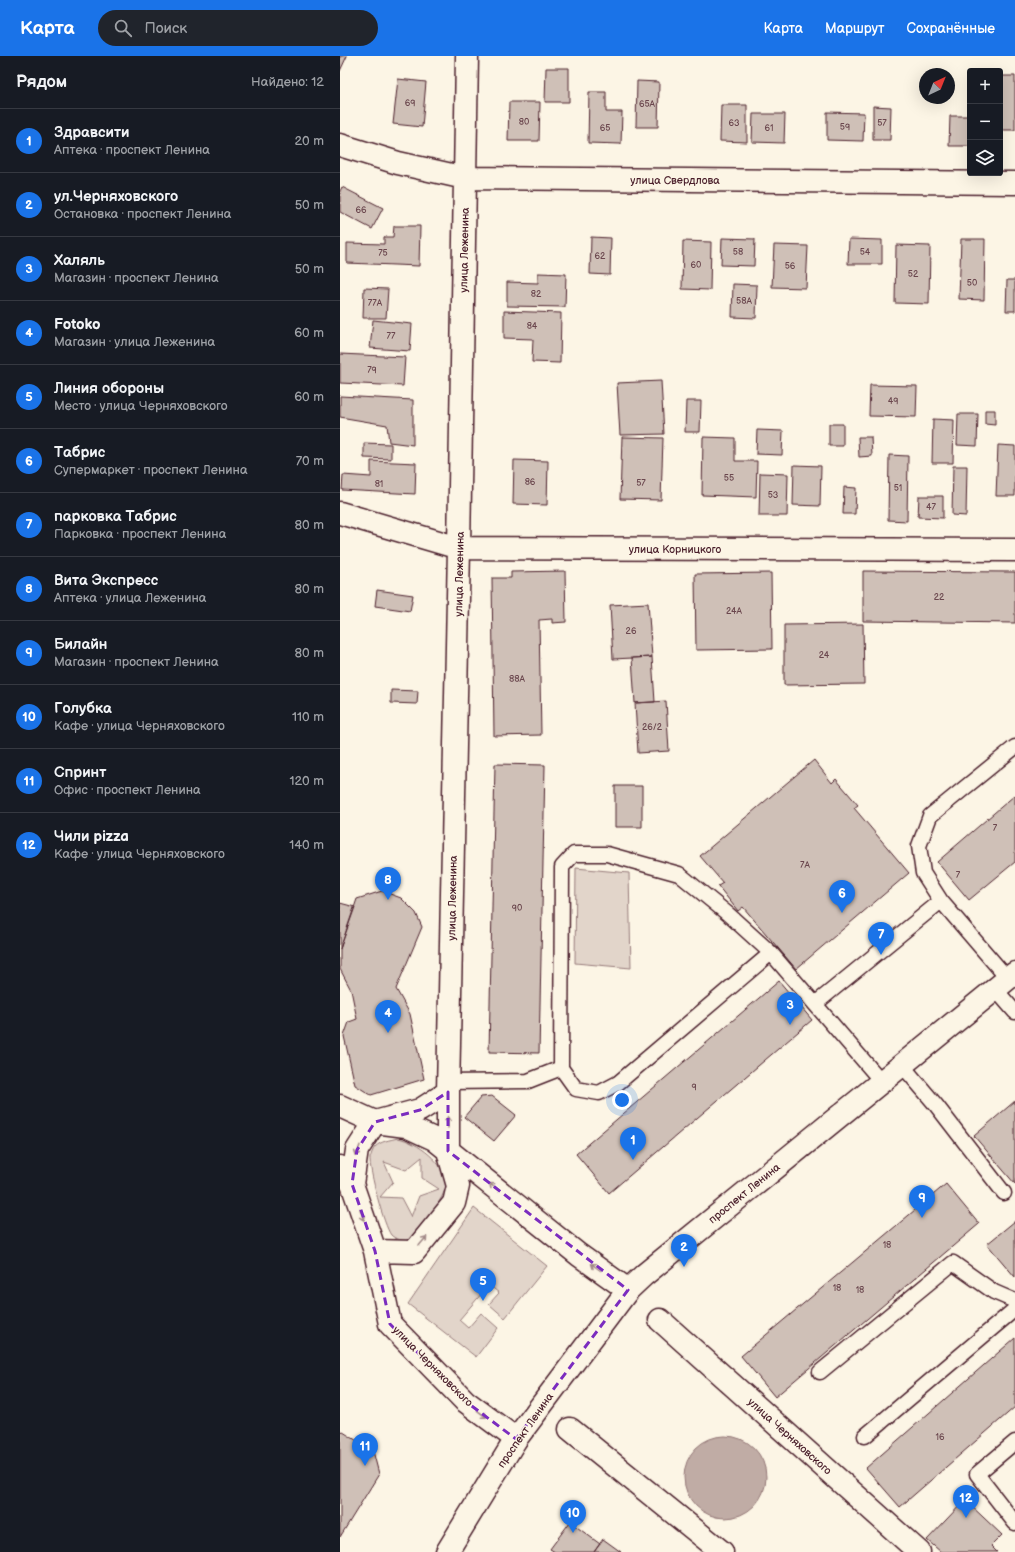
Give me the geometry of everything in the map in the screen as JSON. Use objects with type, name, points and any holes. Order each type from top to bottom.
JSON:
[{"type":"street","name":"улица Леженина","points":[[448,1151],[467,56]]},
{"type":"street","name":"улица Свердлова","points":[[340,145],[398,163],[465,178],[1015,183]]},
{"type":"street","name":"улица Корницкого","points":[[340,514],[459,548],[1015,550]]},
{"type":"street","name":"проспект Ленина","points":[[446,1552],[516,1439],[628,1290],[644,1275],[1006,981]]},
{"type":"street","points":[[375,1122],[420,1110],[448,1087]]},
{"type":"street","points":[[340,1106],[375,1122],[406,1126],[434,1139],[579,1255],[628,1290]]},
{"type":"street","name":"улица Черняховского","points":[[375,1122],[357,1150],[346,1176],[375,1251],[390,1324],[465,1401],[516,1439]]},
{"type":"street","points":[[375,1251],[414,1252],[454,1203],[458,1186],[448,1151]]},
{"type":"street","name":"улица Черняховского","points":[[660,1320],[919,1552]]},
{"type":"street","points":[[570,1429],[722,1552]]},
{"type":"lane","points":[[1015,747],[930,816],[918,846],[923,873],[941,901],[1006,981],[1015,1012]]},
{"type":"lane","points":[[771,953],[618,1083],[599,1093],[576,1089],[561,1068],[562,867],[574,854],[607,854],[679,874],[728,914],[771,953],[882,1082]]},
{"type":"lane","points":[[815,1004],[941,901]]},
{"type":"lane","points":[[902,1065],[936,1105],[1004,1193]]},
{"type":"lane","points":[[448,1087],[528,1081],[561,1068]]},
{"type":"lane","points":[[820,1372],[953,1263],[994,1292],[1015,1301]]},
{"type":"lane","points":[[865,1436],[1015,1309]]},
{"type":"lane","points":[[1015,1442],[977,1474],[1015,1523]]},
{"type":"highlighted area","points":[[448,1092],[448,1151],[628,1290],[516,1439],[465,1401],[390,1324],[375,1251],[352,1184],[357,1150],[375,1122],[420,1110]]},
{"type":"shaded area","points":[[576,868],[629,873],[631,968],[575,963]]},
{"type":"shaded area","points":[[398,1138],[414,1144],[436,1161],[445,1176],[446,1184],[442,1197],[431,1214],[419,1230],[408,1240],[395,1238],[388,1230],[378,1198],[370,1164],[370,1158],[377,1145]],"holes":[[[422,1157],[422,1178],[439,1189],[419,1196],[411,1217],[401,1198],[380,1197],[393,1182],[384,1162],[406,1170]]]},
{"type":"shaded area","points":[[474,1208],[547,1266],[505,1318],[489,1304],[499,1293],[489,1285],[459,1320],[468,1328],[481,1313],[498,1328],[476,1357],[408,1304]]},
{"type":"shaded area","points":[[717,1436],[733,1436],[748,1443],[759,1454],[766,1469],[766,1485],[763,1493],[754,1506],[741,1515],[733,1518],[717,1518],[702,1511],[691,1500],[684,1485],[684,1469],[691,1454],[702,1443]]},
{"type":"building","points":[[340,56],[347,56],[340,71]]},
{"type":"building","points":[[546,68],[569,68],[569,102],[545,102]]},
{"type":"building","points":[[1003,76],[1015,76],[1015,130],[1003,130]]},
{"type":"building","points":[[398,79],[426,82],[422,127],[393,124]]},
{"type":"building","points":[[637,81],[659,82],[658,127],[636,127]]},
{"type":"building","points":[[589,92],[606,92],[606,112],[622,112],[621,144],[588,143]]},
{"type":"building","points":[[509,102],[540,102],[539,141],[508,141]]},
{"type":"building","points":[[721,105],[747,105],[747,142],[720,141]]},
{"type":"building","points":[[873,106],[891,107],[890,140],[873,140]]},
{"type":"building","points":[[827,112],[864,113],[863,141],[827,140]]},
{"type":"building","points":[[753,114],[785,114],[784,143],[752,142]]},
{"type":"building","points":[[950,116],[967,116],[967,146],[949,146]]},
{"type":"building","points":[[342,187],[383,208],[372,229],[340,212],[340,191]]},
{"type":"building","points":[[394,226],[420,226],[419,266],[347,263],[347,243],[384,244],[384,237],[393,237]]},
{"type":"building","points":[[591,237],[611,238],[610,275],[590,274]]},
{"type":"building","points":[[722,238],[755,239],[754,266],[721,265]]},
{"type":"building","points":[[849,239],[882,240],[882,264],[848,264]]},
{"type":"building","points":[[961,239],[985,239],[984,300],[959,299]]},
{"type":"building","points":[[683,241],[711,242],[710,290],[682,289]]},
{"type":"building","points":[[774,245],[808,246],[806,288],[772,287]]},
{"type":"building","points":[[896,245],[930,246],[929,304],[895,303]]},
{"type":"building","points":[[538,273],[566,274],[565,307],[507,306],[507,282],[538,283]]},
{"type":"building","points":[[1007,280],[1015,280],[1015,311],[1006,311]]},
{"type":"building","points":[[733,284],[757,285],[756,318],[732,317]]},
{"type":"building","points":[[364,288],[388,289],[386,318],[363,318]]},
{"type":"building","points":[[504,311],[561,313],[560,363],[532,362],[533,339],[504,338]]},
{"type":"building","points":[[373,320],[412,324],[410,351],[370,348]]},
{"type":"building","points":[[340,354],[405,357],[403,386],[340,383]]},
{"type":"building","points":[[661,381],[664,434],[620,435],[617,383]]},
{"type":"building","points":[[870,385],[917,386],[916,417],[869,416]]},
{"type":"building","points":[[340,396],[413,400],[413,445],[389,442],[387,425],[340,417]]},
{"type":"building","points":[[686,401],[701,401],[700,432],[685,432]]},
{"type":"building","points":[[985,410],[995,410],[995,425],[985,424]]},
{"type":"building","points":[[958,414],[978,414],[977,446],[957,445]]},
{"type":"building","points":[[933,419],[954,420],[953,463],[932,463]]},
{"type":"building","points":[[829,424],[843,424],[843,446],[829,446]]},
{"type":"building","points":[[757,430],[783,431],[782,455],[756,454]]},
{"type":"building","points":[[622,437],[663,438],[661,500],[620,499]]},
{"type":"building","points":[[703,437],[735,438],[735,461],[757,461],[756,497],[702,495]]},
{"type":"building","points":[[858,437],[871,437],[872,456],[859,457]]},
{"type":"building","points":[[364,443],[391,444],[391,459],[364,458]]},
{"type":"building","points":[[998,445],[1015,446],[1015,496],[996,496]]},
{"type":"building","points":[[889,455],[908,456],[907,521],[888,520]]},
{"type":"building","points":[[514,460],[548,461],[547,505],[513,504]]},
{"type":"building","points":[[371,461],[416,463],[415,494],[342,490],[343,475],[371,477]]},
{"type":"building","points":[[794,465],[821,466],[820,506],[793,505]]},
{"type":"building","points":[[953,466],[967,466],[966,516],[952,515]]},
{"type":"building","points":[[760,473],[788,474],[787,516],[759,516]]},
{"type":"building","points":[[844,487],[856,488],[855,514],[843,514]]},
{"type":"building","points":[[919,496],[943,496],[943,518],[918,517]]},
{"type":"building","points":[[565,571],[566,622],[552,623],[552,619],[539,620],[541,735],[494,736],[492,578],[511,578],[511,572]]},
{"type":"building","points":[[863,571],[1015,572],[1015,623],[863,621]]},
{"type":"building","points":[[771,573],[772,649],[696,650],[695,574]]},
{"type":"building","points":[[377,590],[413,595],[410,611],[375,606]]},
{"type":"building","points":[[648,603],[652,657],[613,659],[610,605]]},
{"type":"building","points":[[863,624],[864,684],[784,685],[784,625]]},
{"type":"building","points":[[652,657],[655,702],[635,703],[632,658]]},
{"type":"building","points":[[391,690],[418,691],[417,704],[391,703]]},
{"type":"building","points":[[666,701],[669,751],[638,753],[635,703]]},
{"type":"building","points":[[814,760],[832,783],[836,779],[858,805],[854,808],[909,873],[796,969],[743,907],[738,911],[718,886],[723,883],[700,856]]},
{"type":"building","points":[[495,764],[545,765],[539,1053],[489,1052]]},
{"type":"building","points":[[615,786],[642,786],[642,827],[615,827]]},
{"type":"building","points":[[1015,795],[1015,862],[969,900],[937,862]]},
{"type":"building","points":[[382,891],[401,898],[416,913],[422,927],[396,989],[410,1014],[424,1079],[371,1095],[355,1085],[344,1036],[349,1022],[357,1019],[351,990],[340,969],[340,949],[357,899]]},
{"type":"building","points":[[340,903],[355,907],[340,949]]},
{"type":"building","points":[[779,981],[812,1020],[609,1193],[576,1154]]},
{"type":"building","points":[[492,1096],[516,1115],[494,1141],[464,1117],[481,1097]]},
{"type":"building","points":[[1015,1101],[1015,1184],[974,1136]]},
{"type":"building","points":[[946,1184],[979,1224],[775,1397],[741,1356]]},
{"type":"building","points":[[1015,1221],[1015,1277],[987,1244]]},
{"type":"building","points":[[1015,1338],[1015,1407],[900,1507],[866,1468]]},
{"type":"building","points":[[340,1430],[373,1451],[379,1474],[340,1537]]},
{"type":"building","points":[[965,1500],[1002,1535],[991,1546],[997,1552],[941,1552],[927,1540]]},
{"type":"building","points":[[570,1522],[600,1544],[594,1552],[555,1552],[550,1549]]},
{"type":"building","points":[[603,1539],[621,1552],[594,1552]]},
{"type":"place","name":"Вита Экспресс","points":[[388,900]]},
{"type":"place","name":"Табрис","points":[[842,913]]},
{"type":"place","name":"парковка Табрис","points":[[881,955]]},
{"type":"place","name":"Халяль","points":[[790,1025]]},
{"type":"place","name":"Fotoko","points":[[388,1033]]},
{"type":"place","name":"Здравсити","points":[[633,1160]]},
{"type":"place","name":"Билайн","points":[[922,1218]]},
{"type":"place","name":"ул.Черняховского","points":[[684,1267]]},
{"type":"place","name":"Линия обороны","points":[[483,1301]]},
{"type":"place","name":"Спринт","points":[[365,1466]]},
{"type":"place","name":"Чили pizza","points":[[966,1518]]},
{"type":"place","name":"Голубка","points":[[573,1533]]}]
